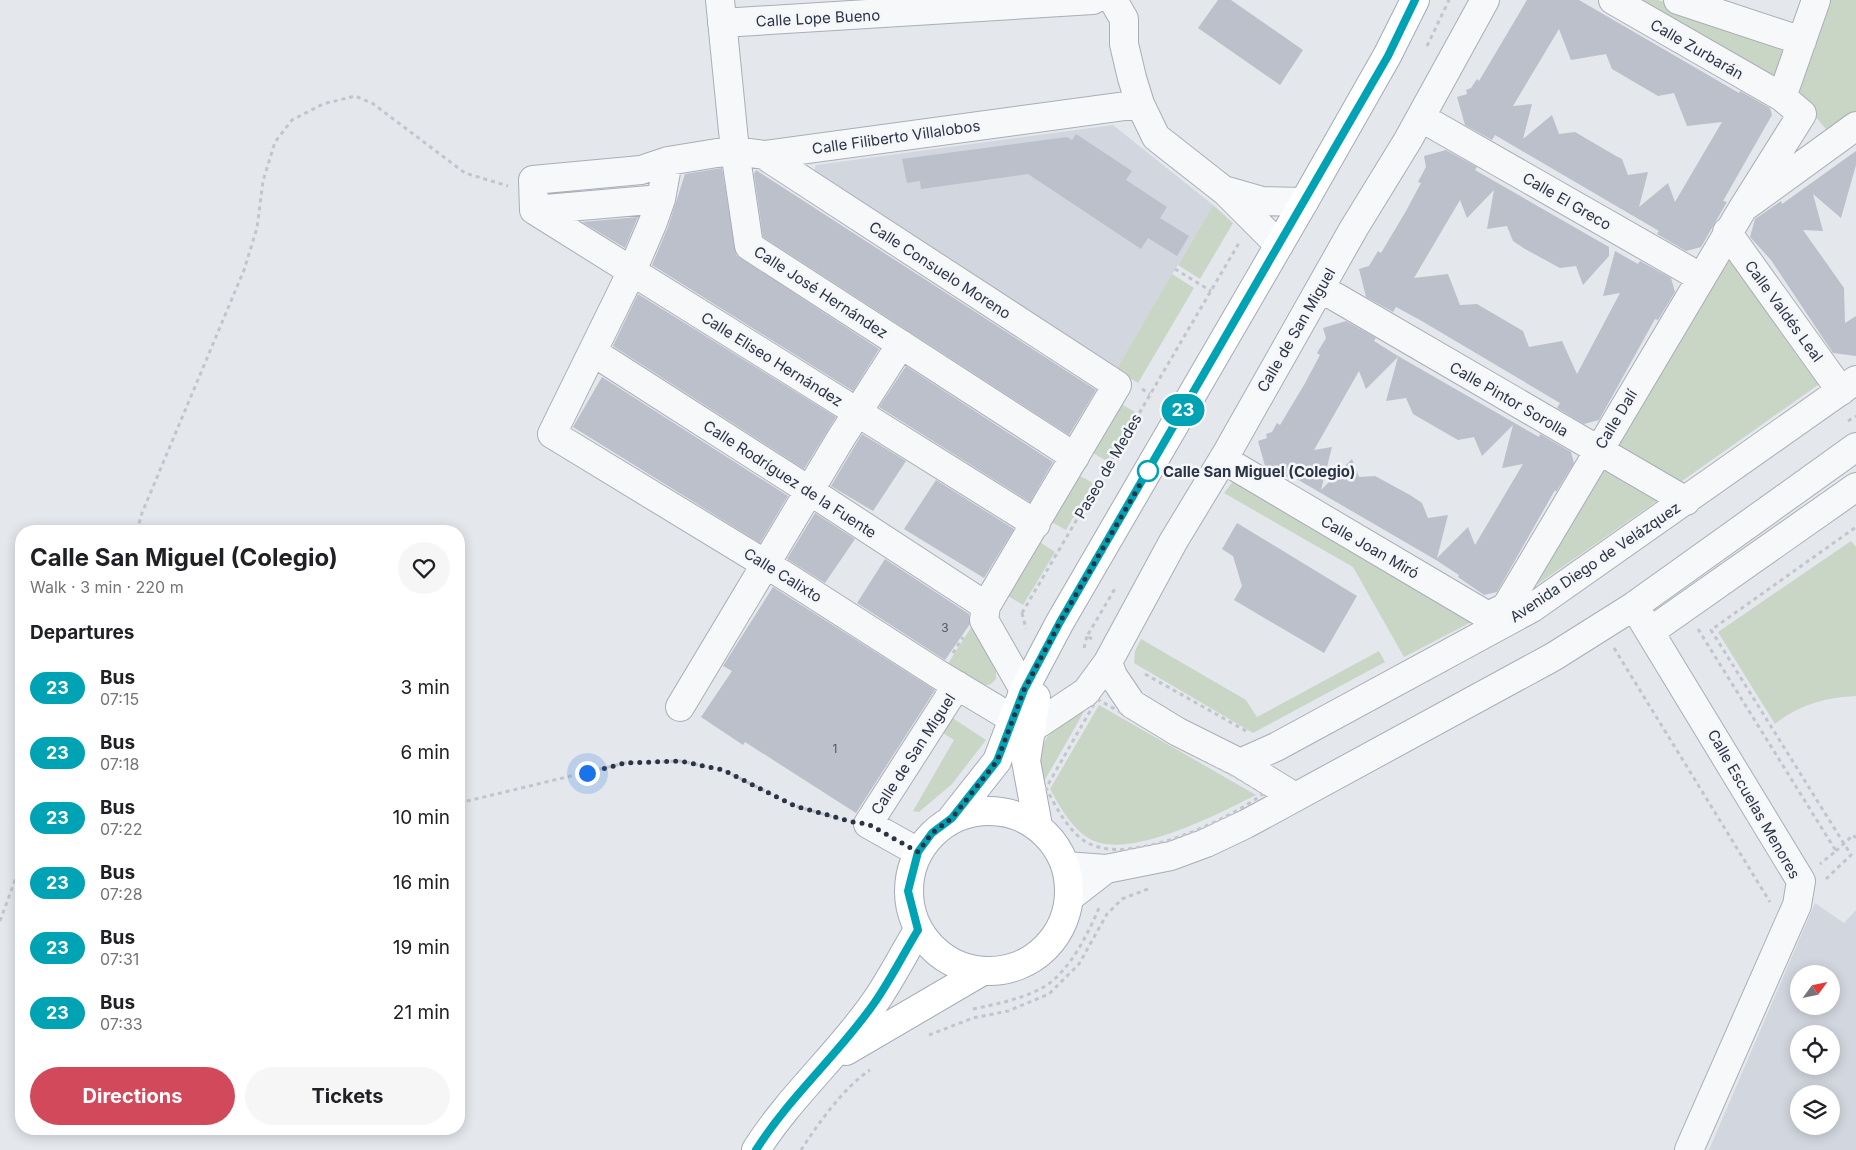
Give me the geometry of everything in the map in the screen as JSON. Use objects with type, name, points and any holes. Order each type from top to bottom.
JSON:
[{"type":"main road","points":[[1038,826],[1028,784],[1021,724],[1024,690],[1388,56],[1415,0]]},
{"type":"main road","points":[[952,818],[981,810],[1011,812],[1038,826],[1060,851],[1066,866],[1070,897],[1064,922],[1050,944],[1031,960],[1007,970],[982,972],[956,965],[935,950],[918,930],[908,891],[918,852],[932,833],[952,818],[997,761],[1021,724],[1046,649]]},
{"type":"main road","points":[[756,1150],[793,1098],[825,1064],[876,1002],[918,930]]},
{"type":"main road","points":[[825,1064],[880,1029],[982,972]]},
{"type":"street","name":"Calle Lope Bueno","points":[[721,12],[1093,0]]},
{"type":"street","name":"Calle de San Miguel","points":[[1021,724],[1086,692],[1110,657],[1354,228],[1408,140],[1485,0]]},
{"type":"street","name":"Calle Zurbarán","points":[[1613,0],[1792,106],[1831,144]]},
{"type":"street","points":[[1678,0],[1802,41]]},
{"type":"street","name":"Calle Dalí","points":[[1506,607],[1597,450],[1743,208],[1792,106],[1802,41],[1816,0]]},
{"type":"street","points":[[1125,6],[1124,44],[1140,104],[1156,137],[1223,189],[1279,245]]},
{"type":"street","name":"Calle José Hernández","points":[[721,12],[734,152],[749,246],[1075,457]]},
{"type":"street","name":"Calle Filiberto Villalobos","points":[[534,195],[641,170],[668,161],[734,152],[764,155],[1140,104]]},
{"type":"street","name":"Calle El Greco","points":[[1434,125],[1700,277]]},
{"type":"street","points":[[1743,208],[1856,126]]},
{"type":"street","name":"Calle Consuelo Moreno","points":[[764,155],[1126,385]]},
{"type":"street","points":[[593,352],[632,271],[661,199],[668,161]]},
{"type":"street","points":[[1223,189],[1262,201],[1304,202]]},
{"type":"street","points":[[534,195],[661,199]]},
{"type":"street","name":"Calle Eliseo Hernández","points":[[534,195],[632,271],[1036,524]]},
{"type":"street","name":"Calle Valdés Leal","points":[[1727,232],[1849,385]]},
{"type":"street","name":"Calle Pintor Sorolla","points":[[1334,296],[1686,501]]},
{"type":"street","points":[[680,707],[900,344]]},
{"type":"street","name":"Calle Calixto","points":[[593,352],[552,434],[1021,724]]},
{"type":"street","name":"Calle Rodríguez de la Fuente","points":[[593,352],[810,490],[986,606]]},
{"type":"street","points":[[1024,690],[984,620],[986,606],[1075,457],[1126,385]]},
{"type":"street","name":"Avenida Diego de Velázquez","points":[[1240,763],[1276,747],[1532,608],[1849,385]]},
{"type":"street","points":[[1066,866],[1106,869],[1171,856],[1206,843],[1295,797],[1553,657],[1634,606],[1848,437]]},
{"type":"street","name":"Calle Joan Miró","points":[[1236,467],[1488,616],[1506,607]]},
{"type":"street","points":[[1634,606],[1651,631],[1856,487]]},
{"type":"street","name":"Calle Escuelas Menores","points":[[1651,631],[1801,880],[1797,904],[1690,1150]]},
{"type":"street","points":[[1110,657],[1113,676],[1132,704],[1178,732],[1240,763],[1295,797]]},
{"type":"street","name":"Calle de San Miguel","points":[[918,852],[868,824],[957,686]]},
{"type":"street","points":[[1070,897],[1106,869]]},
{"type":"path","points":[[1425,50],[1449,0]]},
{"type":"path","points":[[139,525],[142,512],[244,270],[257,228],[263,181],[275,142],[292,120],[323,104],[355,96],[372,103],[465,173],[534,195]]},
{"type":"path","name":"Paseo de Medes","points":[[1027,629],[1022,613],[1243,237]]},
{"type":"path","points":[[1175,269],[1211,291]]},
{"type":"path","points":[[1126,385],[1150,394]]},
{"type":"path","points":[[1848,437],[1856,416]]},
{"type":"path","points":[[1845,845],[1711,630],[1856,527]]},
{"type":"path","points":[[1118,585],[1087,636],[1110,657],[1129,665],[1253,736]]},
{"type":"path","points":[[1685,608],[1836,851]]},
{"type":"path","points":[[950,658],[964,632]]},
{"type":"path","points":[[1611,644],[1774,908]]},
{"type":"path","points":[[1097,699],[1264,793],[1248,805],[1185,835],[1143,847],[1107,849],[1089,844],[1061,817],[1046,788],[1097,699]]},
{"type":"path","points":[[465,802],[625,763],[680,761],[723,770],[795,806],[853,822],[868,824]]},
{"type":"path","points":[[1801,880],[1845,845],[1853,835],[1856,838]]},
{"type":"path","points":[[0,921],[15,880]]},
{"type":"path","points":[[922,1038],[973,1018],[1008,1010],[1049,994],[1079,964],[1107,914],[1122,900],[1151,888],[1150,880]]},
{"type":"path","points":[[801,1150],[814,1131],[859,1077],[875,1067]]},
{"type":"shaded area","points":[[1113,125],[1213,205],[1116,370],[814,171],[816,165]]},
{"type":"shaded area","points":[[1815,903],[1844,923],[1856,910],[1856,1150],[1709,1150]]},
{"type":"green space","points":[[1624,0],[1658,0],[1790,44],[1775,89]]},
{"type":"green space","points":[[1822,0],[1856,0],[1856,117],[1831,135],[1814,115],[1790,93]]},
{"type":"green space","points":[[1213,205],[1233,223],[1200,279],[1178,265]]},
{"type":"green space","points":[[1726,243],[1825,380],[1675,486],[1619,453],[1614,433]]},
{"type":"green space","points":[[1172,274],[1194,288],[1138,383],[1116,370]]},
{"type":"green space","points":[[1114,400],[1135,412],[1107,461],[1086,449]]},
{"type":"green space","points":[[1611,466],[1656,493],[1657,501],[1518,598],[1590,472]]},
{"type":"green space","points":[[1073,472],[1093,483],[1066,530],[1046,519]]},
{"type":"green space","points":[[1235,479],[1479,618],[1404,657],[1353,567],[1224,493]]},
{"type":"green space","points":[[1035,539],[1055,552],[1023,605],[1003,593]]},
{"type":"green space","points":[[1851,541],[1856,547],[1856,696],[1834,698],[1813,703],[1793,712],[1775,724],[1718,632]]},
{"type":"green space","points":[[974,623],[996,668],[996,679],[991,684],[982,686],[947,665]]},
{"type":"green space","points":[[1141,639],[1246,700],[1257,717],[1379,651],[1385,662],[1253,733],[1134,663],[1135,651]]},
{"type":"green space","points":[[1099,705],[1256,795],[1198,823],[1150,839],[1127,844],[1107,844],[1090,839],[1072,824],[1050,789]]},
{"type":"green space","points":[[1086,708],[1042,785],[1041,755],[1047,738],[1062,724]]},
{"type":"green space","points":[[951,717],[986,740],[952,784],[919,812],[913,811],[954,740],[938,730]]},
{"type":"building","points":[[1218,0],[1231,0],[1303,50],[1280,85],[1198,28]]},
{"type":"building","points":[[1527,0],[1579,0],[1739,93],[1740,91],[1770,108],[1772,115],[1723,201],[1727,202],[1701,247],[1686,251],[1657,234],[1659,231],[1495,135],[1492,140],[1465,125],[1457,97],[1467,94],[1466,90],[1471,88],[1477,79],[1479,81]],"holes":[[[1559,29],[1571,60],[1606,54],[1612,69],[1658,96],[1674,93],[1687,126],[1722,122],[1675,202],[1668,183],[1639,207],[1648,172],[1628,175],[1622,159],[1575,132],[1559,134],[1552,115],[1523,139],[1532,104],[1513,106]]]},
{"type":"building","points":[[1076,134],[1132,171],[1126,180],[1167,207],[1160,218],[1189,236],[1177,256],[1148,238],[1141,249],[1028,174],[921,189],[920,181],[907,183],[902,159],[1067,137],[1072,140]]},
{"type":"building","points":[[1446,150],[1477,167],[1475,170],[1609,247],[1609,256],[1583,285],[1576,266],[1560,268],[1525,249],[1513,241],[1507,226],[1487,229],[1494,190],[1467,218],[1460,200],[1414,278],[1448,274],[1460,305],[1477,304],[1523,331],[1529,347],[1562,341],[1577,374],[1620,293],[1603,296],[1615,251],[1638,264],[1640,261],[1671,278],[1675,292],[1658,320],[1655,319],[1599,420],[1584,424],[1557,408],[1560,403],[1420,320],[1396,307],[1393,312],[1366,297],[1359,269],[1369,266],[1378,251],[1381,253],[1406,211],[1421,183],[1418,182],[1426,167],[1424,156]]},
{"type":"building","points":[[1856,151],[1856,165],[1841,218],[1813,194],[1823,231],[1803,230],[1844,288],[1845,323],[1856,316],[1856,356],[1833,353],[1771,260],[1750,237],[1755,219],[1781,201],[1782,204]]},
{"type":"building","points":[[722,168],[736,255],[879,349],[853,391],[652,265],[668,227],[685,174]]},
{"type":"building","points":[[756,170],[1096,390],[1069,435],[763,237],[754,174]]},
{"type":"building","points":[[638,217],[625,248],[582,222]]},
{"type":"building","points":[[638,294],[836,417],[804,469],[613,346]]},
{"type":"building","points":[[1346,321],[1376,338],[1374,341],[1398,356],[1539,437],[1540,434],[1571,452],[1574,463],[1556,492],[1555,490],[1497,592],[1484,595],[1436,560],[1295,478],[1294,480],[1265,466],[1258,441],[1267,438],[1266,434],[1272,432],[1277,423],[1280,425],[1304,385],[1320,355],[1317,353],[1326,338],[1323,328]],"holes":[[[1398,357],[1386,401],[1406,398],[1413,414],[1458,440],[1474,437],[1482,456],[1513,425],[1502,468],[1523,464],[1475,545],[1468,527],[1437,558],[1448,515],[1428,518],[1422,503],[1410,495],[1375,476],[1359,477],[1352,459],[1321,490],[1332,447],[1314,450],[1359,371],[1366,389]]]},
{"type":"building","points":[[906,366],[1053,462],[1030,502],[879,407]]},
{"type":"building","points":[[602,377],[788,496],[760,543],[573,427]]},
{"type":"building","points":[[862,434],[906,461],[873,511],[831,486]]},
{"type":"building","points":[[936,480],[1014,529],[984,578],[904,529]]},
{"type":"building","points":[[815,513],[855,539],[825,583],[787,559]]},
{"type":"building","points":[[1237,523],[1357,596],[1324,653],[1234,600],[1242,586],[1233,556],[1222,549]]},
{"type":"building","points":[[885,559],[969,614],[970,624],[945,660],[857,603]]},
{"type":"building","points":[[773,587],[935,690],[856,813],[745,742],[743,745],[701,717],[732,671],[723,666]]},
{"type":"bus line","name":"23","points":[[756,1150],[793,1098],[825,1064],[876,1002],[918,930],[908,891],[918,852],[932,833],[952,818],[997,761],[1005,745],[1024,690],[1060,622],[1388,56],[1415,0]]},
{"type":"place","name":"Calle San Miguel (Colegio)","points":[[1148,471]]},
{"type":"route","points":[[587,773],[625,763],[680,761],[723,770],[795,806],[853,822],[868,824],[918,852],[932,833],[952,818],[997,761],[1005,745],[1024,690],[1060,622],[1149,469],[1148,471]]}]
